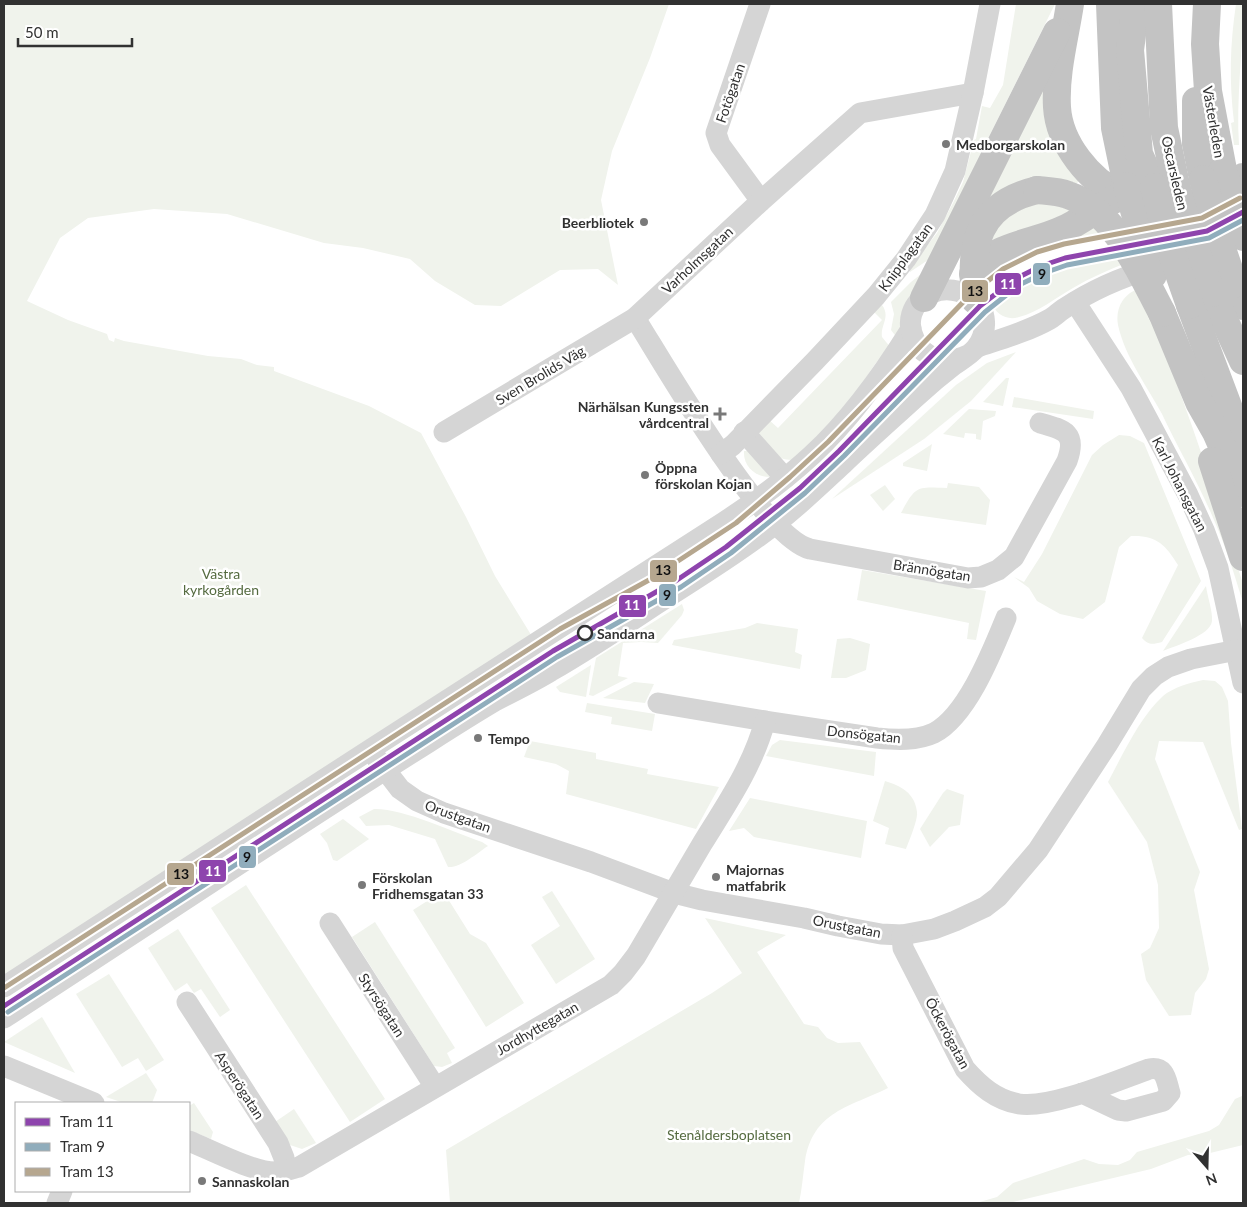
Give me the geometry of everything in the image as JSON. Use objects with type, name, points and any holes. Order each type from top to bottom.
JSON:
[{"type":"highway","points":[[1070,4],[1057,95],[1059,121],[1065,137],[1084,167],[1094,178],[1156,202],[1193,200],[1224,178],[1243,237]]},
{"type":"highway","points":[[924,298],[1042,64],[1070,4]]},
{"type":"highway","points":[[1110,4],[1116,128],[1125,191],[1146,249],[1162,313]]},
{"type":"highway","points":[[1136,4],[1130,50],[1139,154],[1165,186]]},
{"type":"highway","points":[[1153,4],[1144,84],[1144,123],[1165,186],[1170,248],[1220,297],[1243,446]]},
{"type":"highway","name":"Oscarsleden","points":[[1158,4],[1165,186]]},
{"type":"highway","name":"Oscarsleden","points":[[1207,4],[1205,44],[1196,68],[1196,144],[1224,178],[1217,234],[1220,297],[1243,360]]},
{"type":"highway","points":[[977,297],[974,252],[977,239],[989,216],[1002,204],[1037,190],[1056,192],[1082,201],[1096,212],[1118,236],[1133,257],[1162,313],[1199,402],[1216,432],[1243,493]]},
{"type":"highway","points":[[977,297],[985,259],[996,253],[1062,230],[1082,220],[1125,191]]},
{"type":"highway","points":[[1199,402],[1204,436],[1243,557]]},
{"type":"street","name":"Fotögatan","points":[[760,4],[716,133],[720,145],[761,201]]},
{"type":"street","name":"Knipplagatan","points":[[721,454],[733,445],[876,296],[906,260],[935,215],[955,171],[973,93],[990,4]]},
{"type":"street","name":"Varholmsgatan","points":[[635,318],[761,201],[860,113],[973,93]]},
{"type":"street","points":[[911,329],[918,346],[924,352],[935,359],[953,361],[1051,319],[1092,292],[1128,276],[1243,237]]},
{"type":"street","points":[[4,987],[756,500],[813,454],[857,405],[886,367],[911,329],[914,309],[924,298],[936,292],[951,290],[977,297],[1002,324],[1020,323],[1070,305]]},
{"type":"street","points":[[4,1018],[385,770],[491,703],[549,672],[592,646],[714,567],[776,524],[933,381],[973,351],[984,334],[985,325],[977,297]]},
{"type":"street","name":"Karl Johansgatan","points":[[1070,305],[1131,388],[1188,495],[1218,568],[1243,683]]},
{"type":"street","points":[[635,318],[721,454],[776,524]]},
{"type":"street","name":"Sven Brolids Väg","points":[[444,432],[635,318]]},
{"type":"street","name":"Brännögatan","points":[[776,524],[803,548],[810,550],[968,578],[980,577],[998,570],[1014,557],[1067,461],[1072,448],[1070,437],[1061,429],[1040,423]]},
{"type":"street","points":[[744,432],[785,478]]},
{"type":"street","name":"Donsögatan","points":[[658,703],[893,740],[922,737],[944,726],[957,714],[980,675],[1006,618]]},
{"type":"street","name":"Orustgatan","points":[[371,748],[385,770],[400,788],[417,801],[444,813],[591,862],[674,893],[881,934],[902,935],[934,929],[985,907],[998,897],[1038,850],[1141,689],[1154,676],[1168,667],[1191,659],[1236,650]]},
{"type":"street","name":"Jordhyttegatan","points":[[190,1141],[257,1168],[273,1172],[286,1171],[298,1167],[611,985],[636,956],[746,770],[760,739],[765,721]]},
{"type":"street","name":"Styrsögatan","points":[[330,923],[435,1088]]},
{"type":"street","name":"Öckerögatan","points":[[902,935],[903,948],[911,964],[965,1069],[976,1081],[992,1094],[1021,1104],[1038,1104],[1082,1093]]},
{"type":"street","name":"Asperögatan","points":[[187,1002],[278,1144],[284,1158],[286,1171]]},
{"type":"street","points":[[4,1066],[92,1102]]},
{"type":"green space","name":"Västra kyrkogården","points":[[4,4],[669,4],[650,58],[612,151],[601,200],[618,285],[598,269],[560,270],[501,306],[475,305],[435,281],[410,259],[363,248],[324,243],[227,214],[154,209],[88,218],[60,238],[27,301],[68,320],[107,334],[109,340],[114,342],[115,338],[208,356],[241,359],[257,365],[274,367],[274,371],[369,406],[421,433],[495,576],[533,638],[4,977]]},
{"type":"green space","points":[[1016,4],[1055,4],[928,260],[910,272],[909,269],[937,233],[963,182],[974,140],[976,139],[982,106],[990,108],[1003,85]]},
{"type":"green space","points":[[1236,4],[1243,4],[1238,110],[1239,145],[1234,145],[1231,123],[1234,122],[1231,63]]},
{"type":"green space","points":[[1046,72],[1079,180],[1076,185],[1070,183],[959,240]]},
{"type":"green space","points":[[1040,201],[1082,213],[990,249],[1001,222],[1013,212]]},
{"type":"green space","points":[[1093,221],[1107,236],[1043,252],[1027,258],[998,272],[985,282],[987,272]]},
{"type":"green space","points":[[1120,254],[1126,263],[1086,281],[1026,315],[1015,318],[1002,316],[991,303],[1034,275],[1070,264]]},
{"type":"green space","points":[[925,271],[898,339],[891,330],[894,314],[891,302]]},
{"type":"green space","points":[[1138,289],[1182,398],[1207,472],[1243,584],[1243,603],[1226,551],[1208,507],[1162,414],[1131,360],[1121,337],[1117,319],[1119,308],[1128,294]]},
{"type":"green space","points":[[882,305],[886,313],[882,337],[891,348],[877,361],[845,409],[792,460],[773,454],[756,427],[768,419],[778,428],[882,320],[874,312]]},
{"type":"green space","points":[[1016,352],[971,401],[924,439],[832,499],[956,385],[987,363]]},
{"type":"green space","points":[[1006,378],[1009,378],[1003,406],[983,402]]},
{"type":"green space","points":[[1014,397],[1094,411],[1093,419],[1012,407]]},
{"type":"green space","points":[[969,409],[996,411],[995,416],[983,421],[981,440],[976,439],[976,434],[965,433],[964,438],[943,434]]},
{"type":"green space","points":[[1119,435],[1130,436],[1144,443],[1201,581],[1162,642],[1151,644],[1142,638],[1178,565],[1169,551],[1153,539],[1131,536],[1119,547],[1105,602],[1083,619],[1060,614],[1037,601],[1029,588],[1014,577],[1024,582],[1042,554],[1092,455]]},
{"type":"green space","points":[[932,444],[927,471],[903,466],[903,463]]},
{"type":"green space","points":[[744,451],[749,451],[770,477],[759,475],[751,470],[744,456]]},
{"type":"green space","points":[[948,483],[979,487],[990,500],[986,525],[901,513],[910,497],[918,490],[923,488],[947,488]]},
{"type":"green space","points":[[885,485],[895,499],[883,511],[870,495]]},
{"type":"green space","points":[[862,570],[986,591],[976,640],[967,639],[969,623],[857,600]]},
{"type":"green space","points":[[1206,586],[1212,617],[1210,626],[1206,631],[1192,639],[1163,651]]},
{"type":"green space","points":[[682,604],[684,610],[682,615],[658,643],[623,643],[618,676],[628,678],[593,696],[589,695],[596,658]]},
{"type":"green space","points":[[757,623],[798,629],[795,652],[802,655],[800,669],[672,645],[674,640],[745,628]]},
{"type":"green space","points":[[850,638],[870,644],[866,670],[846,678],[831,678],[837,639]]},
{"type":"green space","points":[[591,665],[586,697],[560,692],[556,687]]},
{"type":"green space","points":[[1203,680],[1215,681],[1222,687],[1228,701],[1231,743],[1242,829],[1239,830],[1203,742],[1159,741],[1155,759],[1200,872],[1194,890],[1209,969],[1206,979],[1195,993],[1191,1015],[1169,1016],[1146,980],[1141,954],[1150,948],[1159,928],[1158,885],[1147,842],[1108,782],[1132,736],[1147,714],[1163,696],[1187,684]]},
{"type":"green space","points":[[634,682],[654,684],[645,703],[603,698]]},
{"type":"green space","points":[[587,703],[655,714],[652,731],[611,724],[612,717],[585,712]]},
{"type":"green space","points":[[780,740],[876,752],[874,776],[766,756],[772,745]]},
{"type":"green space","points":[[530,741],[596,753],[596,759],[648,769],[647,774],[719,787],[696,829],[566,794],[569,771],[556,764],[524,757]]},
{"type":"green space","points":[[885,781],[906,791],[916,805],[916,820],[906,849],[885,844],[889,828],[873,821]]},
{"type":"green space","points":[[947,789],[964,795],[960,825],[949,827],[930,847],[920,829]]},
{"type":"green space","points":[[750,798],[867,821],[861,858],[754,837],[744,828],[729,831]]},
{"type":"green space","points":[[374,809],[413,816],[488,846],[463,863],[448,867],[435,839],[389,825],[366,826],[359,817]]},
{"type":"green space","points":[[343,819],[369,839],[337,861],[333,860],[327,843],[320,834]]},
{"type":"green space","points":[[246,885],[385,1099],[350,1122],[211,908]]},
{"type":"green space","points":[[443,891],[470,934],[486,943],[524,1003],[486,1027],[413,910]]},
{"type":"green space","points":[[552,891],[595,959],[556,984],[531,945],[560,926],[542,897]]},
{"type":"green space","name":"Stenåldersboplatsen","points":[[705,918],[786,935],[757,952],[804,1024],[818,1027],[827,1038],[838,1043],[860,1042],[888,1088],[835,1113],[816,1131],[809,1144],[799,1203],[450,1203],[446,1150],[712,993],[742,973]]},
{"type":"green space","points":[[375,922],[455,1048],[447,1053],[452,1063],[442,1067],[434,1066],[352,937]]},
{"type":"green space","points":[[178,929],[230,1010],[220,1017],[201,989],[194,993],[187,983],[175,991],[148,948]]},
{"type":"green space","points":[[109,974],[164,1060],[146,1071],[138,1058],[122,1067],[76,994]]},
{"type":"green space","points":[[42,1017],[75,1073],[4,1042]]},
{"type":"green space","points":[[146,1073],[157,1090],[152,1102],[121,1102],[106,1097]]},
{"type":"green space","points":[[1242,1096],[1243,1145],[1206,1154],[1188,1155],[1151,1169],[1009,1203],[976,1203],[997,1197],[1013,1183],[1084,1159],[1099,1164],[1118,1165],[1130,1160],[1137,1152],[1209,1131],[1219,1125],[1235,1099]]},
{"type":"green space","points":[[194,1103],[213,1132],[211,1139],[190,1130],[190,1105]]},
{"type":"green space","points":[[294,1109],[316,1143],[302,1149],[290,1145],[275,1122]]},
{"type":"tram line","name":"13","points":[[4,988],[560,629],[649,580],[736,523],[828,442],[970,295],[1003,269],[1037,252],[1064,244],[1202,218],[1240,198]]},
{"type":"tram line","name":"11","points":[[4,1006],[553,651],[677,580],[726,547],[800,488],[839,451],[980,306],[1015,279],[1041,266],[1065,258],[1207,231],[1243,212]]},
{"type":"tram line","name":"9","points":[[8,1012],[557,657],[681,587],[731,553],[805,493],[844,456],[985,312],[1019,285],[1067,265],[1209,238],[1243,220]]},
{"type":"place","name":"Medborgarskolan","points":[[946,144]]},
{"type":"place","name":"Beerbliotek","points":[[644,222]]},
{"type":"place","name":"Närhälsan Kungssten vårdcentral","points":[[720,414]]},
{"type":"place","name":"Öppna förskolan Kojan","points":[[645,475]]},
{"type":"place","name":"Sandarna","points":[[585,633]]},
{"type":"place","name":"Tempo","points":[[478,738]]},
{"type":"place","name":"Majornas matfabrik","points":[[716,877]]},
{"type":"place","name":"Förskolan Fridhemsgatan 33","points":[[362,885]]},
{"type":"place","name":"Sannaskolan","points":[[202,1181]]}]
